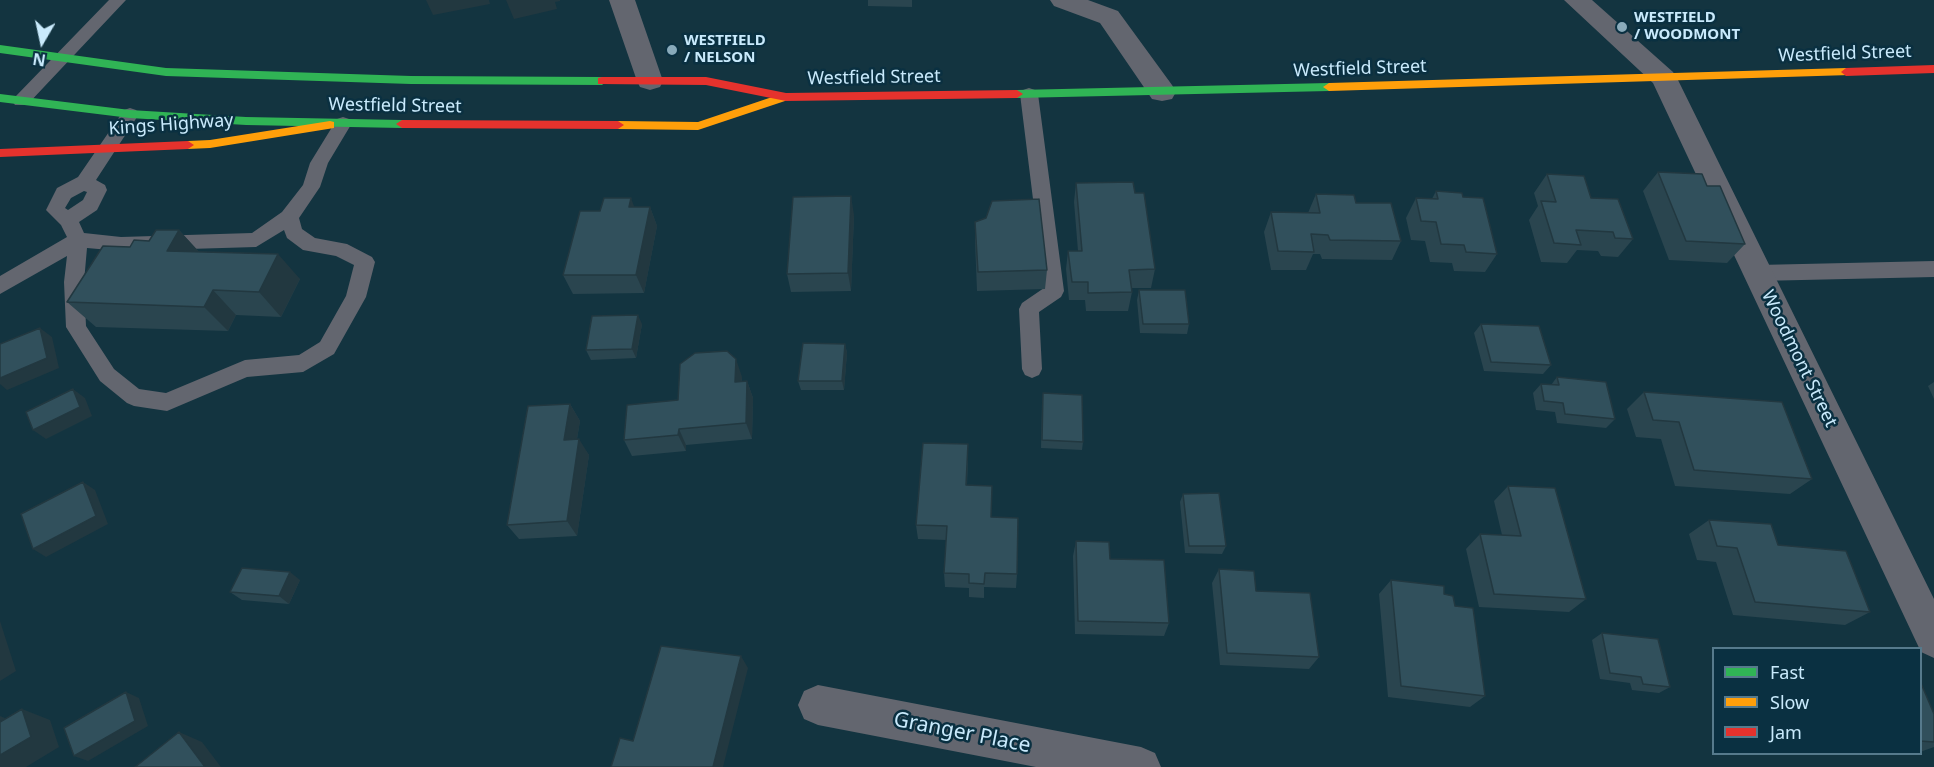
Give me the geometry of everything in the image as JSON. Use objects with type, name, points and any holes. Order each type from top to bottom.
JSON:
[{"type":"main road","name":"Westfield Street","points":[[0,49],[166,72],[246,76],[706,81],[786,97],[1162,92],[1934,69]]},
{"type":"main road","name":"Westfield Street","points":[[0,98],[130,114],[343,123],[698,126],[786,97]]},
{"type":"main road","points":[[0,104],[21,101]]},
{"type":"main road","name":"Kings Highway","points":[[0,153],[210,144],[343,123]]},
{"type":"street","points":[[622,0],[650,81]]},
{"type":"street","points":[[1063,0],[1110,8],[1162,92]]},
{"type":"street","points":[[1576,0],[1664,78]]},
{"type":"street","name":"Woodmont Street","points":[[1664,78],[1934,639]]},
{"type":"street","name":"Granger Place","points":[[818,705],[1141,767]]},
{"type":"lane","points":[[21,101],[118,0]]},
{"type":"lane","points":[[1029,94],[1054,291],[1029,309],[1032,369]]},
{"type":"lane","points":[[130,114],[85,182],[98,190],[90,204],[68,220],[78,240],[74,282],[76,327],[107,375],[134,397],[167,402],[245,369],[303,363],[327,348],[356,297],[365,262],[340,249],[310,245],[294,233],[290,217]]},
{"type":"lane","points":[[0,286],[78,240],[121,244],[256,240],[290,217],[311,187],[319,163],[343,123]]},
{"type":"lane","points":[[1758,273],[1934,269]]},
{"type":"building","points":[[1658,172],[1702,174],[1707,186],[1720,186],[1745,244],[1686,241]]},
{"type":"building","points":[[1547,174],[1584,176],[1591,198],[1618,199],[1633,239],[1615,238],[1613,232],[1576,230],[1581,245],[1554,243],[1541,201],[1556,202]]},
{"type":"building","points":[[1133,182],[1135,193],[1144,193],[1155,269],[1129,270],[1132,292],[1088,293],[1088,282],[1072,282],[1068,251],[1082,251],[1076,183]]},
{"type":"building","points":[[1436,191],[1462,193],[1463,197],[1483,198],[1497,254],[1466,252],[1464,245],[1441,244],[1436,222],[1421,221],[1416,198],[1438,199]]},
{"type":"building","points":[[1316,194],[1354,195],[1356,203],[1391,203],[1401,241],[1330,240],[1328,235],[1311,234],[1314,252],[1278,251],[1271,212],[1320,213]]},
{"type":"building","points":[[851,196],[848,273],[787,274],[793,197]]},
{"type":"building","points":[[604,198],[631,198],[629,207],[650,207],[636,275],[563,275],[580,211],[600,211]]},
{"type":"building","points":[[1039,199],[1047,270],[978,272],[975,222],[986,218],[992,201]]},
{"type":"building","points":[[156,230],[179,230],[167,251],[278,254],[259,292],[213,290],[204,307],[67,302],[103,246],[130,247],[134,240],[149,241]]},
{"type":"building","points":[[1139,290],[1185,290],[1189,324],[1143,324]]},
{"type":"building","points":[[638,315],[632,349],[586,350],[592,316]]},
{"type":"building","points":[[1481,324],[1539,326],[1551,365],[1491,362]]},
{"type":"building","points":[[40,328],[47,358],[0,378],[0,344]]},
{"type":"building","points":[[803,343],[845,344],[842,381],[798,381]]},
{"type":"building","points":[[727,351],[736,359],[735,382],[747,381],[746,423],[679,429],[678,435],[624,440],[627,405],[678,400],[680,364],[695,353]]},
{"type":"building","points":[[1557,377],[1606,382],[1615,419],[1565,414],[1563,403],[1544,401],[1541,384],[1559,385]]},
{"type":"building","points":[[73,389],[80,407],[33,430],[26,412]]},
{"type":"building","points":[[1644,392],[1782,402],[1812,479],[1694,470],[1679,422],[1653,420]]},
{"type":"building","points":[[1043,393],[1082,395],[1083,442],[1042,440]]},
{"type":"building","points":[[570,404],[564,440],[579,439],[567,521],[507,525],[528,406]]},
{"type":"building","points":[[923,443],[968,444],[966,485],[992,486],[991,517],[1018,518],[1017,574],[985,573],[984,584],[969,583],[969,574],[944,573],[947,526],[916,525]]},
{"type":"building","points":[[83,482],[96,516],[33,549],[21,514]]},
{"type":"building","points":[[1508,486],[1555,488],[1586,599],[1494,594],[1480,534],[1521,536]]},
{"type":"building","points":[[1219,493],[1226,546],[1189,546],[1183,494]]},
{"type":"building","points":[[1709,520],[1771,524],[1778,545],[1846,551],[1870,612],[1755,602],[1737,548],[1717,546]]},
{"type":"building","points":[[1076,541],[1109,542],[1110,559],[1164,560],[1169,623],[1078,621]]},
{"type":"building","points":[[242,568],[290,572],[279,596],[230,592]]},
{"type":"building","points":[[1219,569],[1254,571],[1256,591],[1310,593],[1319,657],[1227,653]]},
{"type":"building","points":[[1391,580],[1444,586],[1444,594],[1453,596],[1455,606],[1473,608],[1485,696],[1401,686]]},
{"type":"building","points":[[1602,633],[1658,639],[1670,687],[1643,684],[1641,677],[1610,673]]},
{"type":"building","points":[[661,646],[741,656],[713,767],[611,767],[620,738],[633,741]]},
{"type":"building","points":[[1922,686],[1934,714],[1934,742],[1922,741]]},
{"type":"building","points":[[126,692],[135,721],[74,756],[64,728]]},
{"type":"building","points":[[22,709],[31,737],[0,755],[0,722]]},
{"type":"building","points":[[179,732],[205,767],[135,767]]},
{"type":"traffic: fast","points":[[0,49],[166,72],[411,80],[602,81]]},
{"type":"traffic: fast","points":[[1017,94],[1329,87]]},
{"type":"traffic: fast","points":[[0,98],[130,114],[246,121],[402,124]]},
{"type":"traffic: slow","points":[[1329,87],[1846,72]]},
{"type":"traffic: slow","points":[[618,125],[698,126],[784,97]]},
{"type":"traffic: slow","points":[[188,145],[210,144],[330,125]]},
{"type":"traffic: jam","points":[[1846,72],[1934,69]]},
{"type":"traffic: jam","points":[[602,81],[706,81],[786,97],[1017,94]]},
{"type":"traffic: jam","points":[[402,124],[618,125]]},
{"type":"traffic: jam","points":[[0,153],[188,145]]},
{"type":"place","name":"WESTFIELD / WOODMONT","points":[[1622,27]]},
{"type":"place","name":"WESTFIELD / NELSON","points":[[672,50]]}]
